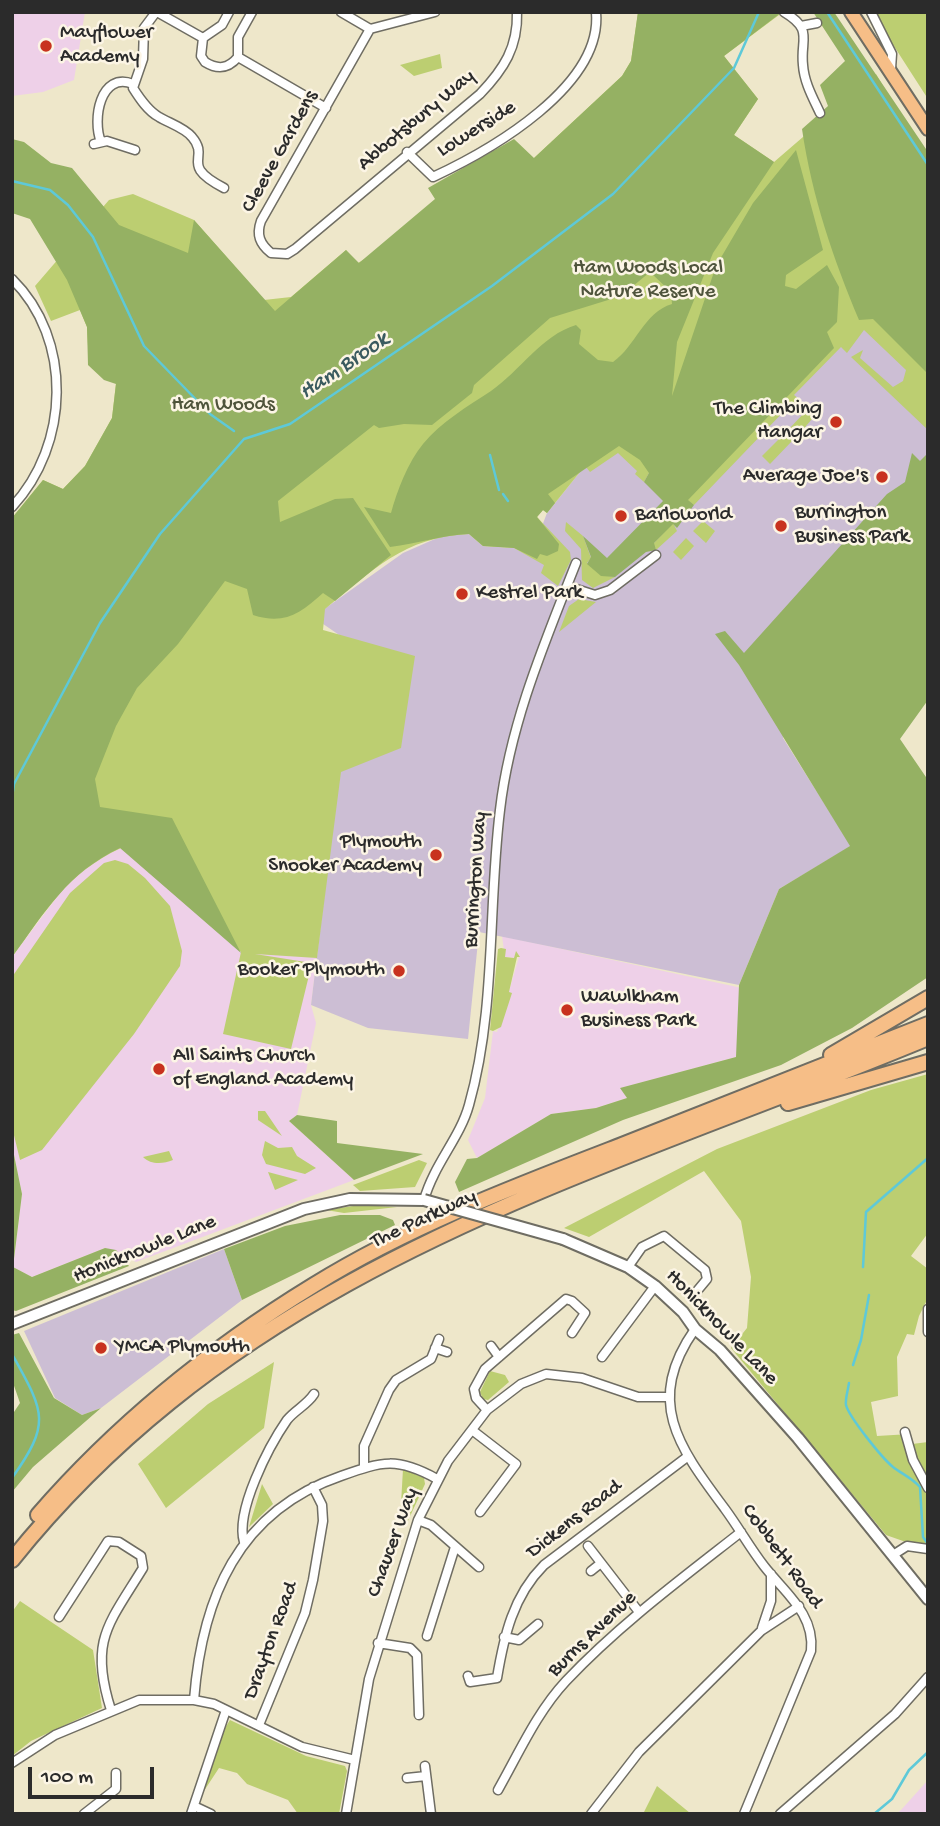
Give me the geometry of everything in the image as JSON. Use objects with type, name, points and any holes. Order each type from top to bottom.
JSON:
[{"type":"highway","points":[[774,1086],[875,1031],[928,998]]},
{"type":"highway","name":"The Parkway","points":[[12,1545],[57,1493],[180,1377],[246,1328],[316,1283],[500,1193],[928,1024]]},
{"type":"highway","name":"The Parkway","points":[[12,1560],[49,1517],[128,1438],[186,1388],[289,1316],[377,1265],[486,1213],[928,1038]]},
{"type":"highway","points":[[710,1125],[928,1062]]},
{"type":"main road","points":[[851,12],[928,129]]},
{"type":"street","points":[[133,84],[143,59],[144,28],[157,12],[203,38]]},
{"type":"street","points":[[229,12],[222,25],[203,38],[201,56],[211,66],[228,66],[238,57],[241,49],[238,37],[252,12]]},
{"type":"street","points":[[341,12],[370,29],[436,12]]},
{"type":"street","name":"Abbotsbury Way","points":[[308,238],[495,79],[513,48],[517,12]]},
{"type":"street","name":"Lowerside","points":[[407,152],[433,177],[519,129],[580,71],[591,53],[596,35],[596,12]]},
{"type":"street","points":[[784,12],[800,26],[806,44],[803,66],[820,113]]},
{"type":"street","points":[[871,12],[892,54],[891,69]]},
{"type":"street","points":[[800,26],[817,23]]},
{"type":"street","name":"Cleeve Gardens","points":[[308,238],[287,254],[278,255],[265,248],[257,231],[370,29]]},
{"type":"street","points":[[238,57],[326,108]]},
{"type":"street","points":[[135,150],[122,144],[98,143],[95,120],[103,96],[116,83],[125,80],[133,84],[139,98],[156,116],[191,135],[197,144],[198,168],[204,177],[224,188]]},
{"type":"street","points":[[12,279],[36,309],[51,348],[58,382],[51,440],[40,467],[12,507]]},
{"type":"street","points":[[567,586],[595,595],[610,590],[656,555]]},
{"type":"street","name":"Burrington Way","points":[[424,1200],[437,1164],[469,1105],[482,1031],[497,830],[506,775],[518,716],[576,563]]},
{"type":"street","name":"Honicknowle Lane","points":[[12,1324],[304,1209],[350,1199],[424,1200],[563,1239],[628,1267],[655,1286],[689,1318],[695,1329],[720,1350],[799,1438],[928,1599]]},
{"type":"street","points":[[628,1267],[642,1247],[664,1237],[705,1270],[707,1279],[692,1297]]},
{"type":"street","points":[[602,1357],[655,1286]]},
{"type":"street","points":[[487,1410],[476,1398],[474,1389],[485,1369],[566,1299],[585,1313],[572,1333]]},
{"type":"street","points":[[928,1309],[928,1332]]},
{"type":"street","name":"Cobbett Road","points":[[695,1329],[675,1364],[669,1397],[671,1421],[687,1457],[771,1574],[799,1606],[811,1628],[811,1651],[744,1814]]},
{"type":"street","points":[[364,1468],[364,1446],[389,1390],[396,1380],[430,1359],[439,1339]]},
{"type":"street","points":[[491,1346],[499,1357]]},
{"type":"street","points":[[435,1348],[447,1352]]},
{"type":"street","name":"Chaucer Way","points":[[345,1814],[359,1722],[378,1643],[418,1520],[436,1479],[487,1410],[521,1384],[546,1374],[582,1378],[638,1397],[669,1397]]},
{"type":"street","points":[[244,1542],[245,1513],[257,1477],[289,1417],[306,1406],[314,1394]]},
{"type":"street","points":[[472,1430],[516,1464],[480,1512]]},
{"type":"street","points":[[905,1432],[914,1460],[928,1488]]},
{"type":"street","name":"Dickens Road","points":[[468,1676],[470,1682],[497,1678],[504,1637],[530,1578],[687,1457]]},
{"type":"street","points":[[194,1700],[202,1636],[216,1591],[244,1542],[283,1503],[313,1487],[364,1468],[400,1463],[412,1465],[436,1479]]},
{"type":"street","name":"Drayton Road","points":[[259,1725],[301,1624],[313,1580],[323,1521],[322,1505],[313,1487]]},
{"type":"street","points":[[418,1520],[431,1525],[479,1567]]},
{"type":"street","name":"Burns Avenue","points":[[498,1790],[538,1719],[565,1682],[639,1612],[741,1532]]},
{"type":"street","points":[[59,1617],[108,1541],[119,1542],[141,1556],[143,1568],[102,1639],[99,1659],[111,1710]]},
{"type":"street","points":[[588,1546],[639,1612]]},
{"type":"street","points":[[893,1555],[907,1546],[925,1548]]},
{"type":"street","points":[[427,1636],[455,1547]]},
{"type":"street","points":[[591,1571],[601,1563]]},
{"type":"street","points":[[761,1631],[771,1601],[771,1574]]},
{"type":"street","points":[[591,1814],[639,1752],[761,1631],[799,1606]]},
{"type":"street","points":[[504,1637],[519,1640],[538,1624]]},
{"type":"street","points":[[378,1643],[410,1648],[417,1655],[418,1715]]},
{"type":"street","points":[[780,1814],[895,1713],[928,1677]]},
{"type":"street","points":[[12,1763],[55,1735],[139,1700],[194,1700],[226,1710],[302,1747],[355,1760]]},
{"type":"street","points":[[211,1814],[192,1810],[226,1710]]},
{"type":"street","points":[[425,1766],[430,1814]]},
{"type":"street","points":[[84,1814],[116,1789],[116,1773]]},
{"type":"street","points":[[407,1778],[426,1776]]},
{"type":"shaded area","name":"Mayflower Academy","points":[[12,12],[85,12],[74,80],[43,92],[12,96]]},
{"type":"shaded area","points":[[859,320],[928,374],[928,469],[783,738],[851,846],[779,889],[739,985],[479,932],[468,1039],[368,1028],[311,1005],[340,767],[345,639],[313,617],[403,553],[444,535],[469,534],[483,546],[514,548],[536,559],[559,544],[542,526],[547,513],[580,472],[601,456]]},
{"type":"shaded area","name":"All Saints Church of England Academy","points":[[335,804],[311,1005],[316,1023],[297,1115],[289,1121],[354,1180],[136,1262],[105,1248],[32,1277],[13,1267],[22,1194],[12,1145],[12,957],[69,881],[97,859],[121,848]]},
{"type":"shaded area","points":[[502,936],[751,990],[736,1057],[621,1088],[627,1098],[596,1108],[551,1114],[477,1158],[468,1140],[485,1098],[493,1031],[497,1032],[519,957],[516,952],[515,958],[505,957]]},
{"type":"shaded area","points":[[224,1249],[242,1300],[101,1408],[82,1415],[55,1398],[24,1331]]},
{"type":"shaded area","points":[[928,1780],[928,1814],[896,1814],[901,1810]]},
{"type":"green space","name":"Ham Woods","points":[[638,12],[783,12],[724,56],[758,99],[734,135],[774,162],[876,74],[928,161],[928,430],[851,357],[863,350],[860,358],[893,387],[903,381],[906,370],[864,330],[847,353],[841,347],[794,395],[800,400],[799,408],[796,410],[789,406],[694,505],[649,473],[644,482],[635,474],[637,471],[618,453],[590,472],[586,467],[580,472],[547,513],[543,510],[537,517],[570,552],[571,560],[558,586],[541,573],[544,565],[514,548],[483,546],[469,534],[446,536],[391,558],[325,609],[323,630],[415,656],[401,748],[341,772],[317,958],[255,954],[312,963],[291,1049],[223,1034],[241,952],[121,848],[102,858],[72,881],[47,909],[12,957],[12,518],[43,480],[63,489],[85,466],[112,418],[116,383],[88,346],[87,327],[80,310],[51,321],[35,286],[109,200],[133,194],[194,220],[264,300],[291,297],[346,250],[358,263],[534,158],[622,76],[631,61]]},
{"type":"green space","name":"Ham Woods","points":[[638,12],[782,12],[724,56],[758,99],[734,135],[774,162],[713,253],[677,342],[672,396],[716,266],[753,203],[796,150],[823,250],[786,275],[785,286],[796,289],[827,265],[839,287],[837,322],[827,332],[834,348],[688,500],[694,505],[677,528],[673,524],[654,543],[656,550],[646,552],[615,577],[601,576],[587,564],[591,557],[583,536],[607,558],[663,501],[644,482],[649,473],[640,460],[619,446],[548,494],[555,503],[547,513],[543,510],[537,517],[559,544],[558,551],[547,556],[540,554],[537,559],[514,548],[483,546],[469,534],[390,547],[364,507],[391,513],[408,468],[430,436],[502,383],[542,345],[564,330],[576,325],[581,330],[579,344],[598,360],[613,362],[654,314],[672,304],[671,292],[650,272],[621,296],[550,318],[474,385],[472,393],[432,425],[404,424],[379,428],[374,425],[278,501],[280,522],[335,499],[353,498],[391,555],[335,601],[323,593],[299,612],[283,618],[253,615],[247,589],[225,581],[178,644],[137,688],[116,726],[95,779],[100,807],[172,818],[241,953],[120,848],[72,881],[47,909],[12,957],[12,518],[43,480],[63,489],[85,466],[112,418],[116,384],[104,380],[88,365],[87,327],[67,280],[30,219],[12,213],[12,139],[24,142],[51,163],[72,168],[119,225],[188,253],[194,220],[275,311],[346,250],[359,263],[435,199],[428,188],[514,139],[534,158],[622,76],[631,61]]},
{"type":"green space","points":[[813,12],[834,12],[928,152],[928,374],[873,319],[859,320],[824,227],[811,179],[802,129],[828,106],[820,85],[845,61]]},
{"type":"green space","points":[[872,12],[928,12],[928,99]]},
{"type":"green space","points":[[440,54],[442,68],[414,76],[400,65]]},
{"type":"green space","points":[[814,410],[817,413],[796,438],[788,430],[804,413]]},
{"type":"green space","points":[[786,432],[793,440],[770,464],[762,456]]},
{"type":"green space","points":[[912,453],[920,461],[928,453],[928,700],[900,739],[928,780],[928,977],[852,1028],[781,1065],[623,1120],[459,1192],[455,1182],[467,1159],[477,1158],[551,1114],[596,1108],[627,1098],[620,1088],[736,1057],[739,985],[779,889],[850,846],[739,665],[715,634],[725,631],[744,653],[887,494],[905,482]]},
{"type":"green space","points":[[703,521],[715,531],[706,543],[693,531]]},
{"type":"green space","points":[[566,522],[583,536],[591,558],[587,563],[601,575],[615,577],[593,588],[582,580],[581,549],[565,531]]},
{"type":"green space","points":[[673,523],[677,531],[656,550],[653,544]]},
{"type":"green space","points":[[686,538],[694,546],[681,560],[673,552]]},
{"type":"green space","points":[[579,599],[596,602],[559,632],[569,606]]},
{"type":"green space","points":[[115,860],[128,864],[145,878],[170,906],[182,951],[180,966],[134,1034],[42,1150],[20,1160],[12,1127],[12,977],[70,893],[104,863]]},
{"type":"green space","points":[[498,949],[506,949],[505,957],[514,958],[516,951],[520,957],[517,957],[509,992],[512,993],[501,1027],[493,1031],[490,1030]]},
{"type":"green space","points":[[928,1074],[928,1233],[911,1256],[928,1269],[928,1298],[914,1335],[907,1334],[897,1357],[898,1396],[871,1402],[877,1436],[910,1434],[912,1444],[928,1442],[928,1544],[903,1541],[886,1535],[731,1348],[747,1328],[751,1277],[741,1221],[704,1171],[589,1237],[564,1228],[717,1149],[871,1090]]},
{"type":"green space","points":[[258,1111],[265,1111],[282,1136],[258,1120]]},
{"type":"green space","points":[[297,1115],[337,1121],[337,1143],[423,1154],[354,1180],[289,1121]]},
{"type":"green space","points":[[265,1141],[278,1148],[292,1147],[297,1156],[316,1168],[305,1174],[266,1164],[262,1155]]},
{"type":"green space","points":[[12,1145],[22,1194],[13,1267],[32,1277],[105,1248],[116,1250],[129,1266],[16,1311],[12,1310]]},
{"type":"green space","points":[[169,1151],[173,1160],[153,1163],[143,1157]]},
{"type":"green space","points":[[419,1160],[427,1163],[415,1187],[360,1191],[353,1185]]},
{"type":"green space","points":[[268,1172],[298,1180],[275,1190]]},
{"type":"green space","points":[[360,1205],[397,1207],[344,1213],[326,1210]]},
{"type":"green space","points":[[340,1215],[380,1215],[393,1220],[395,1225],[242,1300],[224,1249],[285,1226]]},
{"type":"green space","points":[[19,1333],[54,1398],[82,1415],[101,1408],[33,1467],[12,1492],[12,1415],[20,1403],[12,1380],[12,1335]]},
{"type":"green space","points":[[274,1362],[264,1428],[166,1508],[138,1464],[208,1404]]},
{"type":"green space","points":[[490,1371],[505,1375],[509,1382],[488,1400],[483,1399],[480,1392]]},
{"type":"green space","points":[[403,1469],[424,1478],[425,1484],[406,1525],[400,1521]]},
{"type":"green space","points":[[262,1484],[273,1504],[249,1527]]},
{"type":"green space","points":[[20,1601],[93,1650],[102,1708],[31,1741],[12,1756],[12,1612]]},
{"type":"green space","points":[[230,1720],[306,1756],[345,1766],[347,1771],[339,1814],[298,1814],[288,1800],[247,1784],[237,1773],[219,1768],[200,1797],[220,1736]]},
{"type":"green space","points":[[657,1786],[690,1813],[690,1814],[643,1814]]},
{"type":"waterway","name":"Ham Brook","points":[[12,797],[14,784],[100,623],[160,534],[244,439],[290,424],[492,286],[613,194],[734,68],[759,12]]},
{"type":"waterway","points":[[827,12],[928,165]]},
{"type":"waterway","points":[[12,181],[50,190],[68,205],[93,237],[144,346],[210,414],[234,431]]},
{"type":"waterway","points":[[490,455],[499,490]]},
{"type":"waterway","points":[[503,494],[508,501]]},
{"type":"waterway","points":[[863,1267],[866,1212],[928,1158]]},
{"type":"waterway","points":[[853,1365],[861,1340],[869,1295]]},
{"type":"waterway","name":"Ham Brook","points":[[12,1354],[31,1390],[39,1417],[33,1443],[12,1478]]},
{"type":"waterway","points":[[849,1383],[846,1405],[853,1418],[888,1462],[920,1487],[923,1537],[928,1544]]},
{"type":"waterway","points":[[874,1814],[892,1799],[909,1770],[928,1752]]},
{"type":"place","name":"Mayflower Academy","points":[[46,46]]},
{"type":"place","name":"The Climbing Hangar","points":[[836,422]]},
{"type":"place","name":"Average Joe's","points":[[882,477]]},
{"type":"place","name":"Barloworld","points":[[621,516]]},
{"type":"place","name":"Burrington Business Park","points":[[781,526]]},
{"type":"place","name":"Kestrel Park","points":[[462,594]]},
{"type":"place","name":"Plymouth Snooker Academy","points":[[436,855]]},
{"type":"place","name":"Booker Plymouth","points":[[399,971]]},
{"type":"place","name":"Wawlkham Business Park","points":[[567,1010]]},
{"type":"place","name":"All Saints Church of England Academy","points":[[159,1069]]},
{"type":"place","name":"YMCA Plymouth","points":[[101,1348]]},
{"type":"park label","name":"Ham Woods Local Nature Reserve","points":[[648,281]]}]
